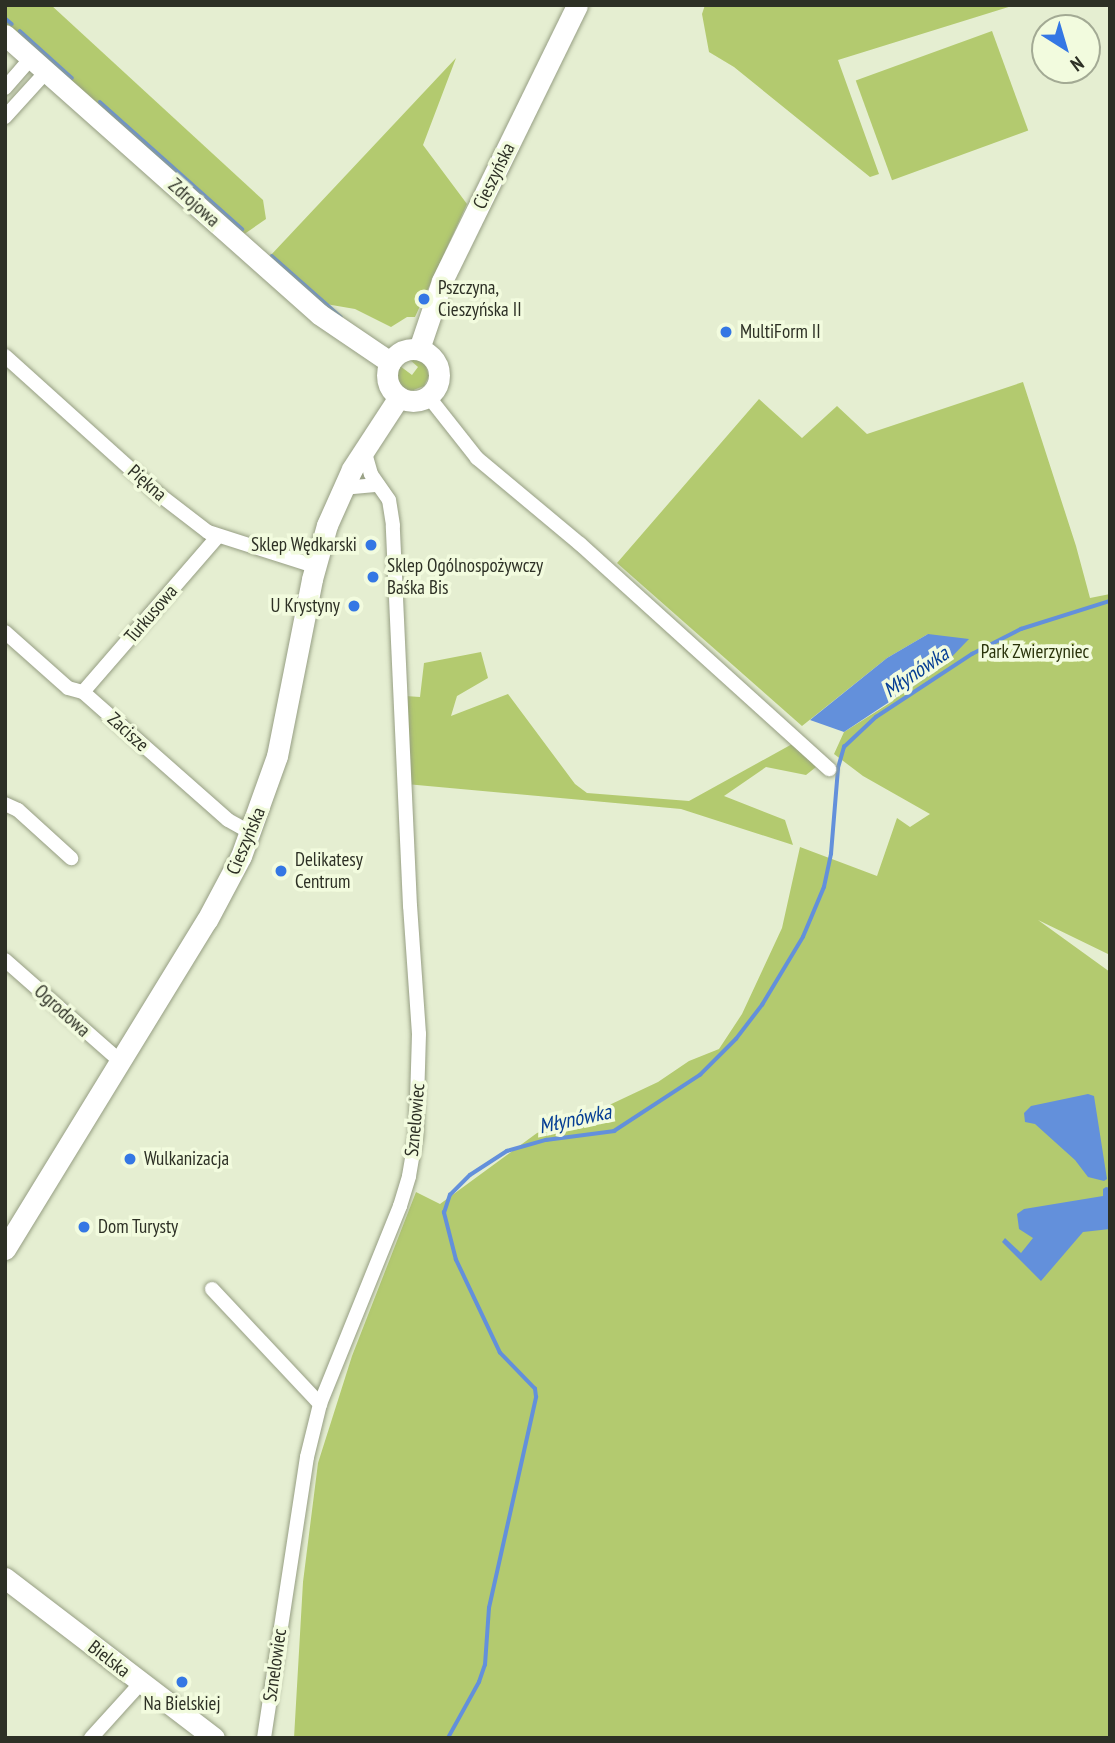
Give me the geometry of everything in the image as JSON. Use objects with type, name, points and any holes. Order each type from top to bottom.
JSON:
[{"type":"main road","name":"Cieszyńska","points":[[419,349],[442,281],[577,5]]},
{"type":"main road","name":"Zdrojowa","points":[[5,35],[318,314],[390,362]]},
{"type":"main road","points":[[419,349],[432,357],[439,370],[438,383],[428,396],[412,401],[398,397],[388,383],[390,362],[403,351],[419,349]]},
{"type":"main road","name":"Cieszyńska","points":[[7,1242],[220,896],[251,833],[277,755],[314,566],[342,488],[398,397]]},
{"type":"main road","name":"Bielska","points":[[5,1578],[140,1684],[214,1738]]},
{"type":"street","points":[[5,88],[39,65]]},
{"type":"street","points":[[5,117],[39,65]]},
{"type":"street","name":"Piękna","points":[[5,356],[156,492],[218,536],[314,566]]},
{"type":"street","points":[[428,396],[477,458],[580,544],[829,769]]},
{"type":"street","name":"Sznelowiec","points":[[264,1738],[307,1457],[320,1404],[400,1206],[409,1176],[418,1098],[419,1034],[410,906],[393,526],[389,500],[369,469],[364,449]]},
{"type":"street","points":[[342,488],[378,485]]},
{"type":"street","name":"Turkusowa","points":[[83,692],[218,536]]},
{"type":"street","name":"Zacisze","points":[[5,632],[68,688],[83,692],[228,820],[251,833]]},
{"type":"street","points":[[5,804],[18,810],[71,858]]},
{"type":"street","name":"Ogrodowa","points":[[5,960],[120,1061]]},
{"type":"street","points":[[212,1289],[320,1404]]},
{"type":"street","points":[[91,1738],[140,1684]]},
{"type":"green space","points":[[5,5],[51,5],[263,200],[266,219],[243,235],[5,24]]},
{"type":"green space","points":[[705,5],[1015,5],[838,60],[879,174],[870,177],[734,67],[709,52],[702,14]]},
{"type":"green space","points":[[992,31],[1028,131],[892,180],[856,81]]},
{"type":"green space","points":[[456,58],[423,145],[467,204],[415,317],[407,317],[391,327],[355,309],[320,303],[270,256]]},
{"type":"green space","points":[[414,358],[425,364],[429,376],[424,386],[411,391],[401,386],[396,374],[400,366],[412,375],[418,367],[409,359]]},
{"type":"green space","name":"Park Zwierzyniec","points":[[1023,382],[1090,598],[1110,594],[1110,955],[1038,920],[1110,972],[1110,1738],[294,1738],[303,1582],[318,1463],[352,1356],[416,1192],[440,1204],[537,1133],[605,1107],[658,1082],[689,1061],[719,1049],[742,1014],[782,928],[800,847],[877,876],[897,818],[910,827],[930,814],[863,776],[834,754],[844,732],[893,701],[928,634],[887,658],[802,726],[617,563],[759,399],[802,438],[837,406],[867,434]]},
{"type":"green space","points":[[481,652],[488,678],[457,696],[451,716],[508,694],[575,784],[587,793],[689,801],[794,743],[816,767],[806,775],[766,767],[724,796],[785,820],[793,845],[681,809],[406,784],[405,696],[420,697],[424,663]]},
{"type":"water","points":[[928,634],[969,639],[942,667],[844,732],[810,720],[887,658]]},
{"type":"water","points":[[1088,1094],[1094,1096],[1107,1179],[1104,1181],[1088,1177],[1075,1160],[1035,1124],[1025,1122],[1024,1113],[1031,1106]]},
{"type":"water","points":[[1110,1188],[1110,1229],[1083,1232],[1041,1281],[1002,1242],[1005,1238],[1021,1253],[1033,1238],[1019,1229],[1017,1214],[1024,1209],[1103,1196],[1103,1189]]},
{"type":"waterway","points":[[5,18],[12,24]]},
{"type":"waterway","points":[[20,31],[72,78]]},
{"type":"waterway","points":[[100,102],[242,229]]},
{"type":"waterway","points":[[272,256],[341,317]]},
{"type":"waterway","name":"Młynówka","points":[[448,1738],[479,1682],[485,1665],[489,1608],[536,1397],[535,1389],[500,1353],[456,1260],[444,1213],[450,1195],[470,1175],[507,1151],[546,1140],[614,1131],[700,1075],[736,1039],[762,1005],[803,937],[824,887],[831,854],[838,768],[844,747],[876,717],[972,654],[1021,629],[1110,601]]},
{"type":"place","name":"Pszczyna, Cieszyńska II","points":[[424,299]]},
{"type":"place","name":"MultiForm II","points":[[726,332]]},
{"type":"place","name":"Sklep Wędkarski","points":[[371,545]]},
{"type":"place","name":"Sklep Ogólnospożywczy Baśka Bis","points":[[373,577]]},
{"type":"place","name":"U Krystyny","points":[[354,606]]},
{"type":"place","name":"Delikatesy Centrum","points":[[281,871]]},
{"type":"place","name":"Wulkanizacja","points":[[130,1159]]},
{"type":"place","name":"Dom Turysty","points":[[84,1227]]},
{"type":"place","name":"Na Bielskiej","points":[[182,1682]]}]
